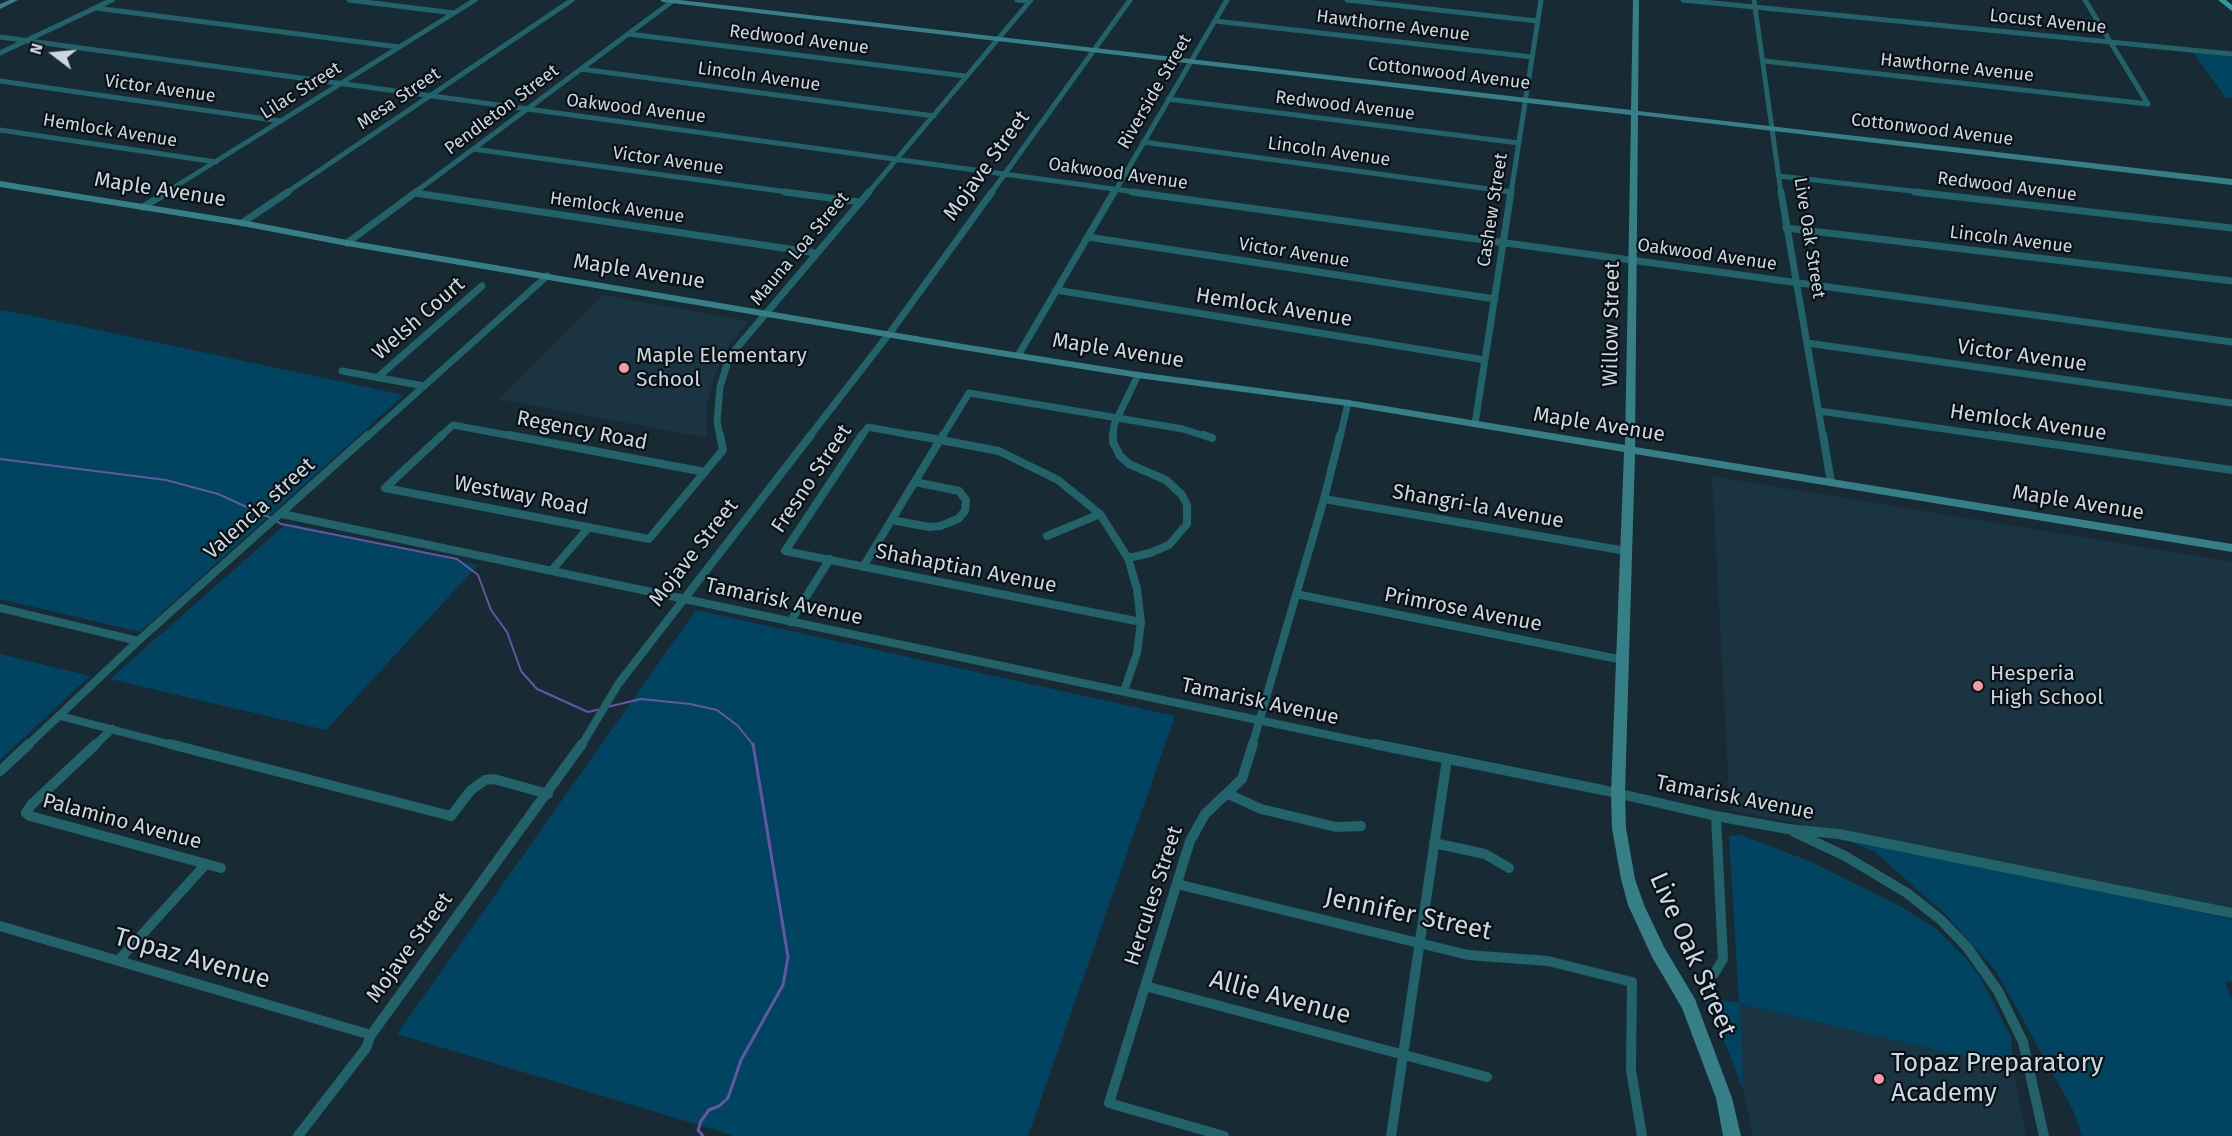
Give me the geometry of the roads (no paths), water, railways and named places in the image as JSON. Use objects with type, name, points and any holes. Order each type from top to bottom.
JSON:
[{"type":"main road","points":[[2222,0],[2232,9]]},
{"type":"street","points":[[0,7],[15,0]]},
{"type":"street","points":[[0,53],[112,0]]},
{"type":"street","points":[[349,0],[454,13]]},
{"type":"street","name":"Lilac Street","points":[[143,207],[475,0]]},
{"type":"street","name":"Mesa Street","points":[[242,223],[572,0]]},
{"type":"street","name":"Cottonwood Avenue","points":[[663,0],[2232,182]]},
{"type":"street","points":[[1017,0],[1030,1]]},
{"type":"street","name":"Mojave Street","points":[[298,1136],[366,1048],[371,1035],[548,794],[596,726],[619,683],[889,334],[1130,0]]},
{"type":"street","name":"Riverside Street","points":[[1019,354],[1227,0]]},
{"type":"street","points":[[1347,0],[1538,21]]},
{"type":"street","name":"Cashew Street","points":[[1475,424],[1541,0]]},
{"type":"street","name":"Willow Street","points":[[1618,793],[1629,450],[1636,0]]},
{"type":"street","name":"Locust Avenue","points":[[1683,0],[1755,4],[2232,54]]},
{"type":"street","points":[[2085,0],[2111,42]]},
{"type":"street","name":"Pendleton Street","points":[[347,243],[673,1]]},
{"type":"street","name":"Mauna Loa Street","points":[[650,539],[723,450],[717,422],[720,387],[727,364],[735,350],[1030,1]]},
{"type":"street","name":"Live Oak Street","points":[[1755,4],[1786,228],[1831,482]]},
{"type":"street","points":[[96,8],[399,47]]},
{"type":"street","name":"Hawthorne Avenue","points":[[1215,21],[1532,57]]},
{"type":"street","name":"Redwood Avenue","points":[[629,34],[965,76]]},
{"type":"street","name":"Oakwood Avenue","points":[[0,37],[2232,342]]},
{"type":"street","name":"Hawthorne Avenue","points":[[1764,61],[2148,104],[2111,42]]},
{"type":"street","name":"Lincoln Avenue","points":[[581,69],[934,116]]},
{"type":"street","name":"Victor Avenue","points":[[0,81],[280,121]]},
{"type":"street","name":"Redwood Avenue","points":[[1168,99],[1518,143]]},
{"type":"street","name":"Hemlock Avenue","points":[[0,129],[216,162]]},
{"type":"street","name":"Lincoln Avenue","points":[[1143,142],[1511,192]]},
{"type":"street","name":"Victor Avenue","points":[[473,149],[860,202]]},
{"type":"street","name":"Redwood Avenue","points":[[1779,176],[2232,228]]},
{"type":"street","name":"Maple Avenue","points":[[0,184],[1138,375],[1348,403],[2232,548]]},
{"type":"street","name":"Hemlock Avenue","points":[[415,193],[816,253]]},
{"type":"street","name":"Lincoln Avenue","points":[[1786,228],[2232,281]]},
{"type":"street","name":"Victor Avenue","points":[[1088,237],[1495,299]]},
{"type":"street","name":"Valencia street","points":[[0,771],[138,641],[548,276]]},
{"type":"street","name":"Welsh Court","points":[[378,377],[483,286]]},
{"type":"street","name":"Hemlock Avenue","points":[[1056,290],[1485,360]]},
{"type":"street","name":"Victor Avenue","points":[[1807,343],[2232,403]]},
{"type":"street","points":[[342,371],[424,386]]},
{"type":"street","points":[[1128,558],[1150,553],[1169,545],[1182,532],[1187,524],[1188,516],[1187,505],[1182,495],[1166,480],[1129,464],[1120,456],[1113,442],[1117,419],[1138,375]]},
{"type":"street","points":[[863,567],[969,393],[1183,429],[1212,438]]},
{"type":"street","name":"Hercules Street","points":[[1224,1136],[1109,1103],[1190,841],[1205,814],[1242,779],[1324,498],[1348,403]]},
{"type":"street","name":"Hemlock Avenue","points":[[1819,411],[2232,470]]},
{"type":"street","name":"Regency Road","points":[[385,488],[453,425],[705,472]]},
{"type":"street","name":"Fresno Street","points":[[785,551],[868,427],[940,439]]},
{"type":"street","points":[[940,439],[999,451],[1058,480],[1100,514],[1128,558],[1137,589],[1141,622],[1137,653],[1124,691]]},
{"type":"street","points":[[892,520],[929,527],[940,526],[958,519],[965,511],[966,500],[959,491],[915,482]]},
{"type":"street","name":"Westway Road","points":[[385,488],[650,539]]},
{"type":"street","name":"Shangri-la Avenue","points":[[1324,498],[1626,551]]},
{"type":"street","name":"Tamarisk Avenue","points":[[282,514],[1258,721],[1618,793],[1716,816],[1788,829],[1839,834],[2232,913]]},
{"type":"street","points":[[1047,536],[1100,514]]},
{"type":"street","points":[[552,570],[589,527]]},
{"type":"street","name":"Shahaptian Avenue","points":[[785,551],[1141,622]]},
{"type":"street","points":[[790,622],[830,560]]},
{"type":"street","name":"Primrose Avenue","points":[[1296,594],[1623,660]]},
{"type":"street","points":[[0,608],[138,641]]},
{"type":"street","points":[[60,716],[451,816],[471,790],[485,780],[494,779],[548,794]]},
{"type":"street","name":"Palamino Avenue","points":[[112,729],[31,805],[26,813],[30,816],[221,868]]},
{"type":"street","points":[[1391,1136],[1447,759]]},
{"type":"street","name":"Live Oak Street","points":[[1618,793],[1622,853],[1628,879],[1658,952],[1689,1004],[1706,1046],[1724,1098],[1732,1136]]},
{"type":"street","points":[[1228,794],[1262,809],[1336,827],[1361,826]]},
{"type":"street","points":[[1714,974],[1723,959],[1716,816]]},
{"type":"street","points":[[1788,829],[1845,856],[1907,893],[1941,920],[1967,947],[1998,991],[2023,1042],[2044,1136]]},
{"type":"street","points":[[1434,843],[1485,854],[1509,868]]},
{"type":"street","points":[[118,961],[206,864]]},
{"type":"street","name":"Jennifer Street","points":[[1177,884],[1467,955],[1548,961],[1632,982],[1631,1070],[1642,1136]]},
{"type":"street","name":"Topaz Avenue","points":[[0,926],[371,1035]]},
{"type":"street","name":"Allie Avenue","points":[[1146,986],[1487,1077]]},
{"type":"waterway","points":[[0,459],[166,480],[218,494],[271,518]]},
{"type":"waterway","points":[[276,521],[281,524],[457,559],[478,575],[491,610],[507,632],[521,671],[537,689],[588,712],[601,709]]},
{"type":"waterway","points":[[607,707],[641,699],[690,704],[717,710],[738,726],[753,745]]},
{"type":"waterway","points":[[703,1136],[698,1130],[701,1121],[709,1110],[719,1106],[728,1098],[741,1060],[783,985],[788,957],[753,745]]},
{"type":"place","name":"Maple Elementary School","points":[[624,368]]},
{"type":"place","name":"Hesperia High School","points":[[1978,686]]},
{"type":"place","name":"Topaz Preparatory Academy","points":[[1879,1079]]}]
